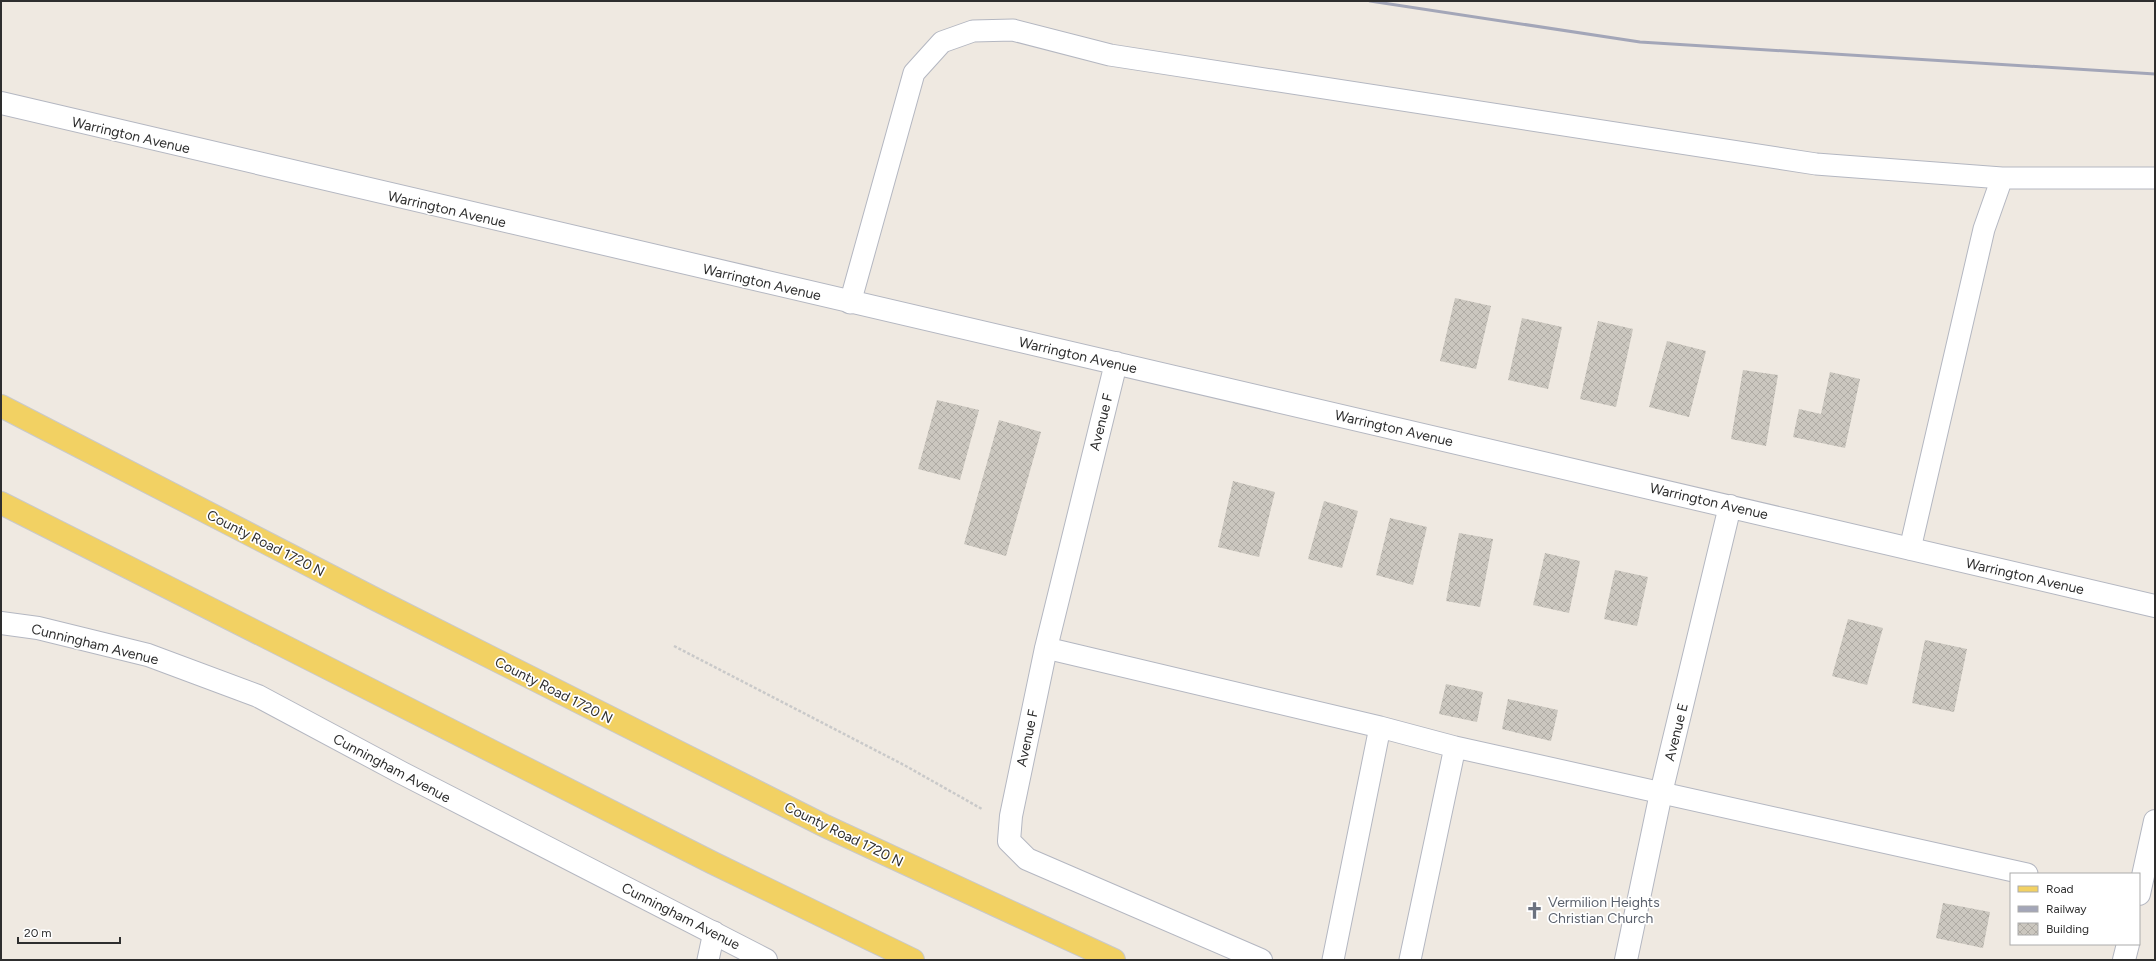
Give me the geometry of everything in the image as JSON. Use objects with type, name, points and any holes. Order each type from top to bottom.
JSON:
[{"type":"main road","name":"County Road 1720 N","points":[[1,406],[377,600],[825,826],[1114,960]]},
{"type":"main road","points":[[1,503],[713,863],[913,960]]},
{"type":"street","name":"Warrington Avenue","points":[[1,103],[850,303],[1116,363],[2155,606]]},
{"type":"street","name":"Avenue F","points":[[1116,363],[1046,648],[1011,816],[1009,841],[1027,859],[1261,960]]},
{"type":"street","name":"Avenue E","points":[[1626,960],[1661,793],[1730,506]]},
{"type":"street","name":"Cunningham Avenue","points":[[1,623],[38,628],[148,655],[258,696],[402,774],[714,932],[766,960]]},
{"type":"street","points":[[2140,889],[2155,821]]},
{"type":"street","points":[[2124,960],[2128,945]]},
{"type":"lane","points":[[850,303],[914,73],[942,42],[973,31],[1012,30],[1110,55],[1816,164],[2002,178],[2155,178]]},
{"type":"lane","points":[[1910,549],[1984,229],[2002,178]]},
{"type":"lane","points":[[1046,648],[1380,727],[1455,747],[2022,873]]},
{"type":"lane","points":[[1333,960],[1380,727]]},
{"type":"lane","points":[[1410,960],[1455,747]]},
{"type":"lane","points":[[708,960],[714,932]]},
{"type":"path","points":[[674,646],[908,767],[986,811]]},
{"type":"building","points":[[1455,298],[1491,306],[1476,369],[1440,361]]},
{"type":"building","points":[[1522,318],[1562,327],[1548,389],[1508,380]]},
{"type":"building","points":[[1598,321],[1633,329],[1616,407],[1580,399]]},
{"type":"building","points":[[1667,341],[1706,351],[1689,417],[1649,407]]},
{"type":"building","points":[[1743,370],[1778,375],[1766,446],[1731,439]]},
{"type":"building","points":[[1830,372],[1860,379],[1845,448],[1793,437],[1799,409],[1821,414]]},
{"type":"building","points":[[937,400],[979,410],[960,480],[918,469]]},
{"type":"building","points":[[999,420],[1041,432],[1006,556],[964,544]]},
{"type":"building","points":[[1233,481],[1275,492],[1259,557],[1218,547]]},
{"type":"building","points":[[1324,501],[1358,511],[1342,568],[1308,559]]},
{"type":"building","points":[[1390,518],[1427,527],[1413,585],[1376,575]]},
{"type":"building","points":[[1459,533],[1493,539],[1480,607],[1446,601]]},
{"type":"building","points":[[1545,553],[1580,561],[1569,613],[1533,605]]},
{"type":"building","points":[[1615,570],[1648,577],[1637,626],[1604,619]]},
{"type":"building","points":[[1848,619],[1883,628],[1867,685],[1832,676]]},
{"type":"building","points":[[1925,640],[1967,649],[1954,712],[1912,703]]},
{"type":"building","points":[[1446,684],[1483,692],[1477,722],[1439,714]]},
{"type":"building","points":[[1508,699],[1558,710],[1551,741],[1502,729]]},
{"type":"building","points":[[1943,903],[1990,912],[1983,948],[1936,938]]},
{"type":"railway","points":[[1370,1],[1640,42],[2155,74]]},
{"type":"place","name":"Vermilion Heights Christian Church","points":[[1535,910]]}]
